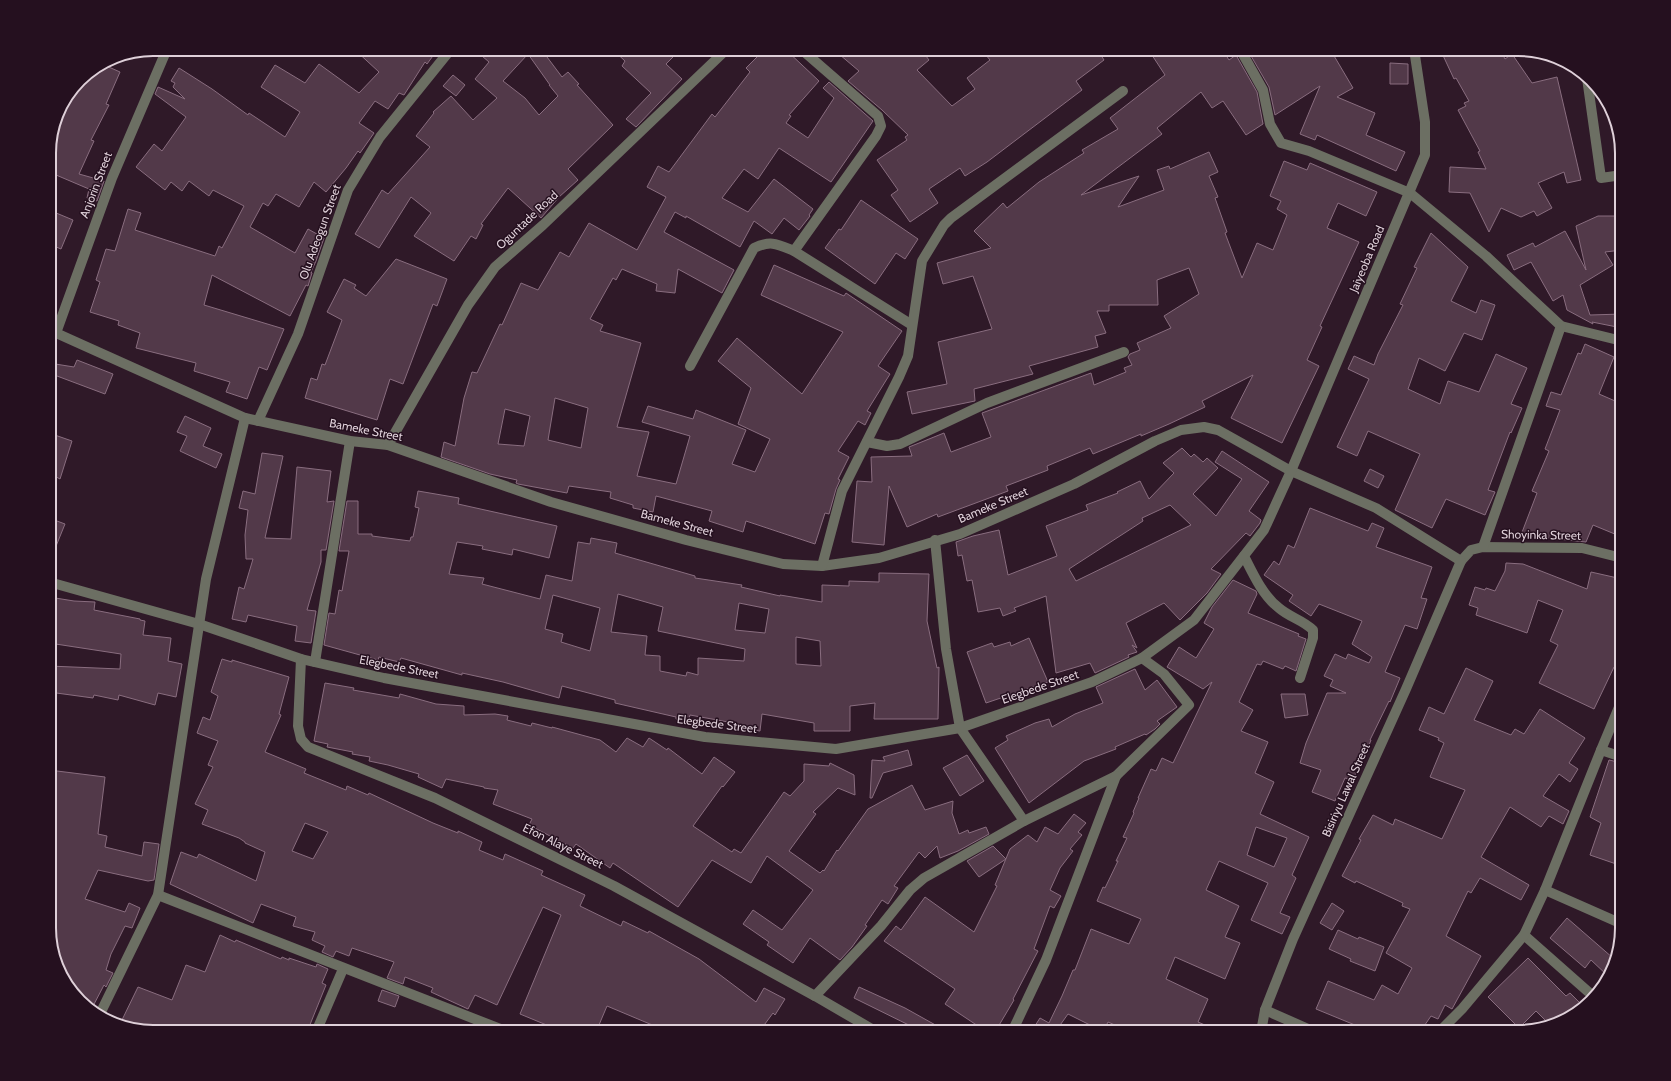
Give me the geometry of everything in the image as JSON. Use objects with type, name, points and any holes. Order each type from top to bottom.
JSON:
[{"type":"street","name":"Anjorin Street","points":[[56,322],[112,178],[164,56]]},
{"type":"street","name":"Olu Adeogun Street","points":[[258,421],[298,334],[348,190],[380,137],[445,56]]},
{"type":"street","name":"Oguntade Road","points":[[388,445],[468,305],[495,267],[543,225],[720,56]]},
{"type":"street","points":[[794,251],[876,136],[881,126],[878,116],[809,56]]},
{"type":"street","points":[[1244,56],[1263,90],[1270,124],[1282,143],[1309,151],[1410,193],[1486,256],[1561,326],[1615,339]]},
{"type":"street","name":"Jaiyeoba Road","points":[[1291,471],[1425,155],[1425,122],[1415,56]]},
{"type":"street","points":[[1588,86],[1601,178],[1615,176]]},
{"type":"street","points":[[822,566],[842,491],[908,356],[922,261],[944,225],[958,213],[1123,91]]},
{"type":"street","points":[[690,366],[754,248],[765,243],[778,244],[794,251],[912,325]]},
{"type":"street","points":[[1461,561],[1471,550],[1483,547],[1561,326]]},
{"type":"street","name":"Bameke Street","points":[[56,334],[245,418],[350,441],[388,445],[551,502],[686,540],[783,564],[822,566],[878,558],[935,540],[960,534],[1074,484],[1155,441],[1181,430],[1204,427],[1218,430],[1291,471],[1376,508],[1461,561]]},
{"type":"street","points":[[867,442],[887,446],[900,444],[987,403],[1124,352]]},
{"type":"street","points":[[102,1011],[158,895],[206,579],[245,418]]},
{"type":"street","points":[[315,662],[350,441]]},
{"type":"street","name":"Elegbede Street","points":[[56,584],[198,624],[301,659],[384,678],[705,737],[836,749],[960,728],[1092,682],[1142,658],[1194,620],[1264,530],[1291,471]]},
{"type":"street","points":[[935,540],[946,649],[960,728],[1024,821]]},
{"type":"street","name":"Shoyinka Street","points":[[1483,547],[1582,548],[1615,556]]},
{"type":"street","points":[[1244,556],[1256,580],[1278,608],[1309,625],[1313,630],[1314,638],[1300,678]]},
{"type":"street","name":"Bisiriyu Lawal Street","points":[[1262,1025],[1265,1010],[1293,938],[1384,739],[1461,561]]},
{"type":"street","points":[[815,996],[881,926],[910,890],[924,878],[1024,821],[1116,776],[1189,704],[1164,674],[1142,658]]},
{"type":"street","name":"Efon Alaye Street","points":[[301,659],[298,726],[301,739],[308,747],[435,798],[614,886],[865,1025]]},
{"type":"street","points":[[1446,1025],[1462,1010],[1524,935],[1545,890],[1615,717]]},
{"type":"street","points":[[1601,750],[1615,755]]},
{"type":"street","points":[[1015,1025],[1046,960],[1116,776]]},
{"type":"street","points":[[1545,890],[1615,921]]},
{"type":"street","points":[[158,895],[490,1025]]},
{"type":"street","points":[[1524,935],[1590,993]]},
{"type":"street","points":[[319,1025],[344,969]]},
{"type":"street","points":[[1265,1010],[1299,1025]]},
{"type":"building","points":[[362,56],[433,56],[427,64],[425,62],[404,95],[399,93],[388,109],[375,101],[359,123],[374,133],[360,153],[358,151],[326,192],[314,182],[299,207],[276,194],[268,206],[263,203],[250,227],[295,253],[308,229],[324,238],[311,272],[308,286],[306,285],[290,316],[212,275],[204,305],[284,329],[267,370],[259,367],[247,399],[226,392],[230,382],[194,371],[196,363],[136,348],[140,333],[118,325],[119,321],[90,312],[100,282],[96,280],[106,249],[115,251],[128,209],[141,213],[135,230],[215,256],[219,246],[222,248],[244,206],[213,190],[209,196],[189,181],[182,191],[171,182],[165,190],[136,167],[154,144],[162,151],[186,117],[155,94],[158,87],[185,99],[173,87],[175,83],[171,81],[179,68],[212,89],[248,115],[249,113],[285,137],[300,112],[261,87],[275,65],[305,83],[319,64],[359,93],[379,72]]},
{"type":"building","points":[[482,56],[526,56],[503,81],[525,98],[539,115],[558,96],[529,56],[546,56],[562,77],[568,72],[579,84],[577,85],[613,125],[568,169],[578,180],[559,197],[541,218],[508,188],[481,224],[483,225],[476,239],[471,236],[454,261],[414,236],[431,213],[411,197],[379,248],[355,234],[382,190],[388,194],[430,147],[416,136],[434,113],[433,112],[451,96],[473,120],[497,98],[475,79],[489,62]]},
{"type":"building","points":[[620,56],[674,56],[666,64],[682,79],[636,127],[626,119],[651,93],[622,66],[625,61]]},
{"type":"building","points":[[758,56],[792,56],[819,81],[789,115],[791,116],[786,123],[808,138],[834,98],[823,88],[829,82],[873,121],[831,182],[779,148],[758,179],[744,169],[722,198],[748,212],[774,179],[813,209],[809,215],[810,216],[799,230],[784,218],[772,234],[754,221],[740,247],[686,216],[686,218],[675,212],[664,232],[734,270],[722,293],[678,269],[675,293],[656,291],[657,284],[622,269],[616,280],[613,278],[590,319],[603,325],[600,331],[641,343],[617,427],[649,432],[637,476],[676,484],[690,436],[642,422],[648,406],[693,419],[696,410],[746,430],[732,464],[755,472],[770,439],[738,424],[751,388],[718,361],[737,338],[802,394],[843,332],[761,295],[774,265],[844,296],[846,293],[902,331],[878,366],[890,374],[867,411],[871,413],[865,425],[858,421],[838,451],[849,457],[838,479],[840,480],[829,514],[825,513],[815,544],[746,521],[743,532],[709,521],[712,511],[656,496],[653,512],[633,508],[633,505],[610,498],[611,492],[569,486],[567,493],[518,484],[516,483],[517,480],[490,474],[441,457],[444,442],[455,446],[464,398],[472,372],[477,373],[500,324],[502,325],[521,283],[538,290],[560,252],[569,257],[589,223],[637,250],[666,197],[647,187],[658,166],[669,172],[712,114],[715,117],[750,72],[746,68]],"holes":[[[555,398],[588,408],[581,448],[548,440]],[[505,409],[530,416],[524,446],[498,444]]]},
{"type":"building","points":[[841,56],[926,56],[929,60],[917,70],[952,106],[975,89],[967,78],[990,60],[987,56],[1101,56],[1104,60],[1076,81],[1082,90],[987,162],[965,176],[960,168],[929,189],[938,203],[910,222],[891,195],[898,190],[877,160],[907,140],[905,137],[908,135],[848,81],[859,71]]},
{"type":"building","points":[[1153,56],[1226,56],[1229,60],[1237,56],[1257,92],[1263,124],[1246,135],[1223,101],[1212,108],[1201,92],[1157,128],[1162,134],[1081,195],[1139,176],[1118,207],[1164,190],[1157,170],[1169,166],[1170,169],[1209,152],[1218,172],[1209,176],[1218,197],[1215,198],[1227,232],[1225,233],[1242,278],[1257,243],[1273,250],[1287,215],[1277,209],[1281,201],[1270,196],[1284,161],[1307,170],[1310,163],[1377,192],[1366,216],[1338,203],[1327,228],[1359,242],[1320,326],[1322,327],[1307,360],[1319,366],[1282,443],[1231,418],[1253,375],[1202,401],[1205,407],[1169,424],[1093,454],[1090,448],[1047,466],[1048,470],[1006,486],[1008,491],[938,517],[937,514],[907,527],[889,486],[884,545],[852,542],[857,481],[872,482],[871,457],[912,456],[909,447],[944,433],[951,452],[991,437],[982,413],[1091,373],[1094,385],[1126,372],[1124,368],[1132,365],[1128,357],[1130,354],[1140,350],[1137,343],[1171,328],[1164,316],[1199,294],[1189,268],[1157,280],[1158,305],[1109,305],[1109,311],[1097,311],[1106,333],[1095,336],[1098,347],[1029,366],[1033,374],[974,389],[975,401],[912,414],[907,392],[947,384],[938,342],[992,329],[973,276],[943,284],[937,263],[991,248],[974,231],[1003,203],[1007,208],[1039,182],[1084,153],[1082,150],[1118,129],[1110,118],[1165,75]]},
{"type":"building","points":[[1251,56],[1334,56],[1353,88],[1337,97],[1375,113],[1366,135],[1405,152],[1396,171],[1317,135],[1315,140],[1300,134],[1320,86],[1275,115],[1269,87]]},
{"type":"building","points":[[1443,56],[1504,56],[1505,59],[1509,56],[1513,56],[1532,83],[1557,77],[1581,180],[1567,183],[1564,172],[1538,183],[1552,208],[1537,216],[1534,211],[1521,217],[1501,208],[1489,232],[1470,193],[1449,192],[1450,167],[1486,169],[1478,152],[1480,151],[1458,110],[1466,106],[1464,103],[1469,101],[1456,78],[1454,79]]},
{"type":"building","points":[[1390,63],[1408,64],[1408,84],[1390,84]]},
{"type":"building","points":[[108,67],[120,72],[106,104],[109,105],[91,140],[94,141],[79,174],[104,181],[97,201],[87,198],[89,189],[56,175],[57,140],[63,116],[76,94],[84,84]]},
{"type":"building","points":[[453,75],[465,85],[456,96],[443,86]]},
{"type":"building","points":[[861,200],[918,239],[905,259],[896,253],[875,284],[825,248],[839,229],[841,230]]},
{"type":"building","points":[[56,213],[73,220],[61,249],[56,247]]},
{"type":"building","points":[[1598,216],[1615,216],[1615,251],[1605,252],[1613,265],[1580,285],[1590,315],[1615,314],[1615,327],[1592,322],[1593,324],[1567,310],[1563,295],[1553,301],[1531,262],[1514,270],[1507,255],[1533,243],[1535,247],[1565,231],[1586,270],[1576,226]]},
{"type":"building","points":[[1431,233],[1468,267],[1451,301],[1476,313],[1481,300],[1495,305],[1482,340],[1464,333],[1445,371],[1419,358],[1408,389],[1440,404],[1448,381],[1479,392],[1496,354],[1527,368],[1511,404],[1522,408],[1511,433],[1510,432],[1488,490],[1495,492],[1485,515],[1446,499],[1432,528],[1395,510],[1420,454],[1368,431],[1357,456],[1337,447],[1369,379],[1348,369],[1354,356],[1374,365],[1403,305],[1400,304],[1417,268],[1414,267]]},
{"type":"building","points":[[396,259],[447,279],[437,306],[433,304],[403,384],[390,379],[377,420],[305,398],[311,378],[317,380],[322,364],[325,365],[342,320],[327,312],[344,279],[356,285],[354,288],[366,296]]},
{"type":"building","points":[[1585,344],[1614,357],[1599,394],[1615,401],[1615,534],[1593,525],[1586,542],[1521,535],[1537,493],[1532,491],[1549,451],[1545,449],[1560,410],[1546,406],[1551,392],[1561,395],[1578,353],[1581,354]]},
{"type":"building","points":[[77,360],[113,374],[105,394],[56,376],[56,364],[74,367]]},
{"type":"building","points":[[185,416],[211,428],[203,446],[222,454],[216,468],[180,451],[187,436],[177,432]]},
{"type":"building","points":[[56,435],[72,441],[60,479],[56,477]]},
{"type":"building","points":[[1182,448],[1191,457],[1194,454],[1203,462],[1207,458],[1218,468],[1193,494],[1216,516],[1242,479],[1215,462],[1222,451],[1269,482],[1249,511],[1261,520],[1260,523],[1250,536],[1246,533],[1211,569],[1221,574],[1207,593],[1180,620],[1164,603],[1126,623],[1137,648],[1132,645],[1137,652],[1128,655],[1129,657],[1095,673],[1090,663],[1056,673],[1046,596],[1014,608],[1016,611],[1003,616],[1000,608],[978,612],[972,580],[967,581],[962,555],[958,556],[956,542],[973,536],[999,530],[1008,575],[1057,556],[1046,526],[1088,510],[1086,505],[1118,493],[1117,492],[1140,481],[1149,499],[1174,473],[1163,463]],"holes":[[[1170,505],[1191,525],[1076,581],[1069,569],[1143,521],[1142,518]]]},
{"type":"building","points":[[262,453],[283,456],[265,538],[291,539],[297,467],[331,471],[327,502],[334,501],[326,550],[321,550],[321,562],[307,610],[316,611],[311,643],[295,641],[297,626],[248,615],[246,622],[232,619],[239,587],[244,589],[253,559],[246,559],[245,535],[248,510],[239,508],[243,491],[255,494]]},
{"type":"building","points":[[1370,469],[1384,476],[1378,488],[1364,481]]},
{"type":"building","points":[[418,491],[459,498],[458,504],[557,526],[549,558],[513,549],[512,555],[482,549],[483,546],[457,542],[449,574],[484,578],[482,584],[540,599],[546,575],[572,581],[578,542],[590,544],[591,538],[617,543],[615,553],[695,576],[695,578],[742,585],[741,587],[780,596],[822,602],[822,585],[849,586],[849,581],[879,582],[879,573],[929,574],[927,621],[937,668],[939,667],[938,719],[874,719],[875,703],[850,706],[850,731],[814,731],[814,723],[762,714],[760,731],[739,728],[739,724],[690,715],[688,722],[676,719],[676,717],[615,703],[615,700],[562,686],[559,698],[503,682],[462,673],[462,675],[401,658],[399,662],[379,657],[378,660],[324,645],[329,613],[335,614],[339,590],[342,591],[349,551],[339,551],[347,501],[358,501],[358,534],[372,534],[372,536],[410,541],[411,537],[413,537],[419,508],[415,507]],"holes":[[[618,594],[663,607],[658,631],[745,649],[744,661],[698,658],[698,675],[687,672],[686,676],[660,671],[660,656],[645,655],[647,636],[611,632]],[[553,595],[600,608],[590,651],[561,642],[563,634],[545,629]],[[739,603],[769,609],[765,633],[735,630]],[[796,637],[820,641],[821,666],[796,664]]]},
{"type":"building","points":[[1310,508],[1368,531],[1372,523],[1384,528],[1376,547],[1432,567],[1421,598],[1427,599],[1417,629],[1405,625],[1385,672],[1400,678],[1390,702],[1389,701],[1370,740],[1366,753],[1365,752],[1353,780],[1345,778],[1335,801],[1312,792],[1321,770],[1300,763],[1306,743],[1327,693],[1346,693],[1330,686],[1333,680],[1324,676],[1335,654],[1346,659],[1348,654],[1369,663],[1372,657],[1352,644],[1362,621],[1319,604],[1311,616],[1289,601],[1293,595],[1264,575],[1274,561],[1279,565],[1288,545],[1294,548]]},
{"type":"building","points":[[56,521],[65,524],[56,546]]},
{"type":"building","points":[[1506,563],[1523,564],[1587,589],[1591,572],[1615,577],[1615,668],[1594,709],[1539,683],[1558,645],[1550,641],[1563,610],[1538,600],[1527,633],[1476,615],[1478,608],[1469,605],[1475,587],[1495,591],[1505,571]]},
{"type":"building","points":[[1233,580],[1256,591],[1257,594],[1248,613],[1299,634],[1298,636],[1306,639],[1296,671],[1285,666],[1283,669],[1263,661],[1261,665],[1257,664],[1239,702],[1253,710],[1241,731],[1268,742],[1255,773],[1274,782],[1260,814],[1309,837],[1292,875],[1296,878],[1280,913],[1290,917],[1282,934],[1251,920],[1268,883],[1219,861],[1206,890],[1239,906],[1225,937],[1240,943],[1225,979],[1175,957],[1166,979],[1208,999],[1198,1022],[1205,1025],[1115,1025],[1108,1022],[1106,1025],[1090,1025],[1068,1014],[1060,1025],[1036,1025],[1040,1018],[1049,1023],[1073,970],[1075,970],[1091,929],[1129,944],[1141,919],[1097,901],[1118,861],[1116,861],[1127,838],[1123,837],[1151,769],[1156,771],[1162,758],[1173,763],[1212,682],[1203,689],[1167,667],[1179,647],[1196,658],[1214,629],[1204,623],[1212,607]],"holes":[[[1256,827],[1287,838],[1274,867],[1247,855]]]},
{"type":"building","points":[[56,598],[95,602],[94,610],[145,621],[143,635],[171,638],[168,661],[182,664],[176,697],[158,693],[155,705],[119,695],[118,700],[94,695],[93,698],[56,693],[56,666],[120,669],[121,654],[56,644]]},
{"type":"building","points":[[1029,638],[1048,682],[986,703],[967,652],[992,643],[994,647],[1010,642],[1011,646]]},
{"type":"building","points":[[222,659],[232,662],[232,660],[289,677],[279,714],[281,715],[265,752],[306,769],[304,773],[346,790],[347,786],[368,795],[369,793],[433,823],[458,833],[458,831],[482,842],[479,850],[503,860],[505,854],[543,871],[541,875],[585,895],[580,906],[621,926],[623,921],[648,933],[649,931],[699,959],[756,1002],[764,988],[785,999],[775,1015],[773,1013],[764,1025],[652,1025],[607,1006],[599,1025],[547,1025],[520,1014],[561,915],[543,907],[497,1005],[475,995],[468,1009],[431,992],[433,988],[405,977],[403,984],[387,978],[394,962],[352,948],[349,956],[336,951],[333,957],[322,952],[325,946],[312,940],[315,932],[293,926],[296,917],[261,904],[253,923],[170,884],[181,852],[197,858],[199,854],[256,881],[265,852],[245,843],[239,838],[202,824],[208,810],[195,804],[213,767],[208,765],[218,741],[197,733],[203,717],[210,720],[218,696],[211,692]],"holes":[[[305,823],[328,832],[313,859],[292,851]]]},
{"type":"building","points":[[1466,668],[1493,681],[1474,720],[1511,735],[1515,729],[1524,734],[1540,709],[1585,738],[1569,763],[1578,769],[1570,782],[1559,774],[1543,796],[1569,811],[1563,824],[1549,816],[1541,827],[1510,807],[1481,857],[1529,885],[1521,900],[1480,878],[1471,893],[1468,891],[1446,936],[1481,956],[1452,1009],[1445,1005],[1438,1019],[1431,1016],[1425,1025],[1355,1025],[1316,1009],[1328,981],[1374,1000],[1382,985],[1398,994],[1412,968],[1386,953],[1410,909],[1402,906],[1403,903],[1342,876],[1361,840],[1359,839],[1373,815],[1393,825],[1395,819],[1442,839],[1465,790],[1430,777],[1444,743],[1438,740],[1439,738],[1419,730],[1429,707],[1444,714]]},
{"type":"building","points":[[1135,669],[1145,690],[1157,680],[1177,707],[1157,721],[1160,724],[1146,735],[1145,734],[1115,747],[1116,749],[1084,761],[1029,803],[995,748],[1008,740],[1006,736],[1035,723],[1049,719],[1052,727],[1075,714],[1103,703],[1096,687]]},
{"type":"building","points":[[325,683],[354,688],[353,690],[399,698],[400,694],[436,704],[464,706],[464,715],[495,714],[508,716],[507,720],[531,726],[532,723],[552,727],[600,740],[616,752],[627,738],[643,747],[649,738],[667,750],[668,748],[702,774],[714,757],[735,772],[723,787],[722,786],[693,826],[732,852],[734,849],[741,853],[784,792],[790,796],[804,781],[804,764],[829,766],[830,763],[854,775],[855,795],[838,788],[813,812],[816,814],[789,851],[820,873],[823,870],[824,871],[837,850],[838,851],[868,809],[912,785],[925,810],[953,801],[952,813],[959,834],[968,830],[969,833],[986,827],[989,834],[958,851],[940,858],[937,846],[925,858],[919,852],[894,886],[898,888],[888,904],[882,900],[865,925],[867,926],[852,947],[840,960],[810,938],[793,963],[767,945],[769,942],[743,924],[753,910],[782,930],[813,890],[767,856],[751,883],[712,860],[678,907],[613,863],[610,868],[576,844],[573,848],[529,825],[532,819],[493,804],[498,790],[446,779],[442,788],[418,777],[419,774],[369,761],[370,757],[327,747],[328,744],[314,741]]},
{"type":"building","points":[[1281,694],[1305,694],[1308,715],[1285,718]]},
{"type":"building","points":[[908,750],[912,765],[883,773],[872,798],[870,798],[872,760],[885,761],[883,757]]},
{"type":"building","points":[[967,755],[984,781],[960,796],[943,768]]},
{"type":"building","points":[[1609,760],[1615,761],[1615,864],[1590,855],[1601,823],[1590,817]]},
{"type":"building","points":[[56,771],[105,777],[98,834],[107,836],[105,847],[142,856],[144,842],[159,844],[154,880],[148,881],[98,870],[85,899],[125,912],[129,903],[140,908],[132,928],[125,926],[111,954],[106,970],[113,973],[106,987],[104,985],[94,1005],[80,992],[69,977],[59,953],[56,934]]},
{"type":"building","points":[[1074,814],[1086,823],[1078,832],[1082,835],[1070,849],[1073,851],[1060,868],[1050,890],[1061,896],[1054,908],[1050,906],[1034,949],[1038,951],[1013,999],[1014,1000],[999,1025],[976,1025],[945,1004],[955,989],[884,941],[896,926],[901,930],[925,897],[974,932],[997,886],[995,885],[1010,849],[1028,835],[1037,842],[1045,827],[1058,834]]},
{"type":"building","points":[[993,846],[1006,859],[979,877],[967,861]]},
{"type":"building","points":[[1332,903],[1344,911],[1332,930],[1320,923]]},
{"type":"building","points":[[1567,918],[1611,956],[1604,972],[1591,960],[1585,968],[1550,938]]},
{"type":"building","points":[[1338,930],[1358,939],[1359,937],[1384,947],[1375,971],[1350,961],[1351,959],[1329,949]]},
{"type":"building","points":[[220,935],[235,942],[236,940],[281,959],[282,957],[289,960],[289,958],[316,967],[317,964],[328,969],[322,983],[326,985],[310,1025],[153,1025],[122,1020],[138,987],[172,1000],[186,965],[205,972]]},
{"type":"building","points":[[1528,958],[1566,996],[1570,993],[1580,1003],[1567,1012],[1546,1021],[1536,1011],[1522,1025],[1516,1025],[1488,997]]},
{"type":"building","points":[[859,987],[905,1008],[935,1025],[909,1025],[854,998]]},
{"type":"building","points":[[382,990],[399,996],[395,1007],[378,1001]]}]
